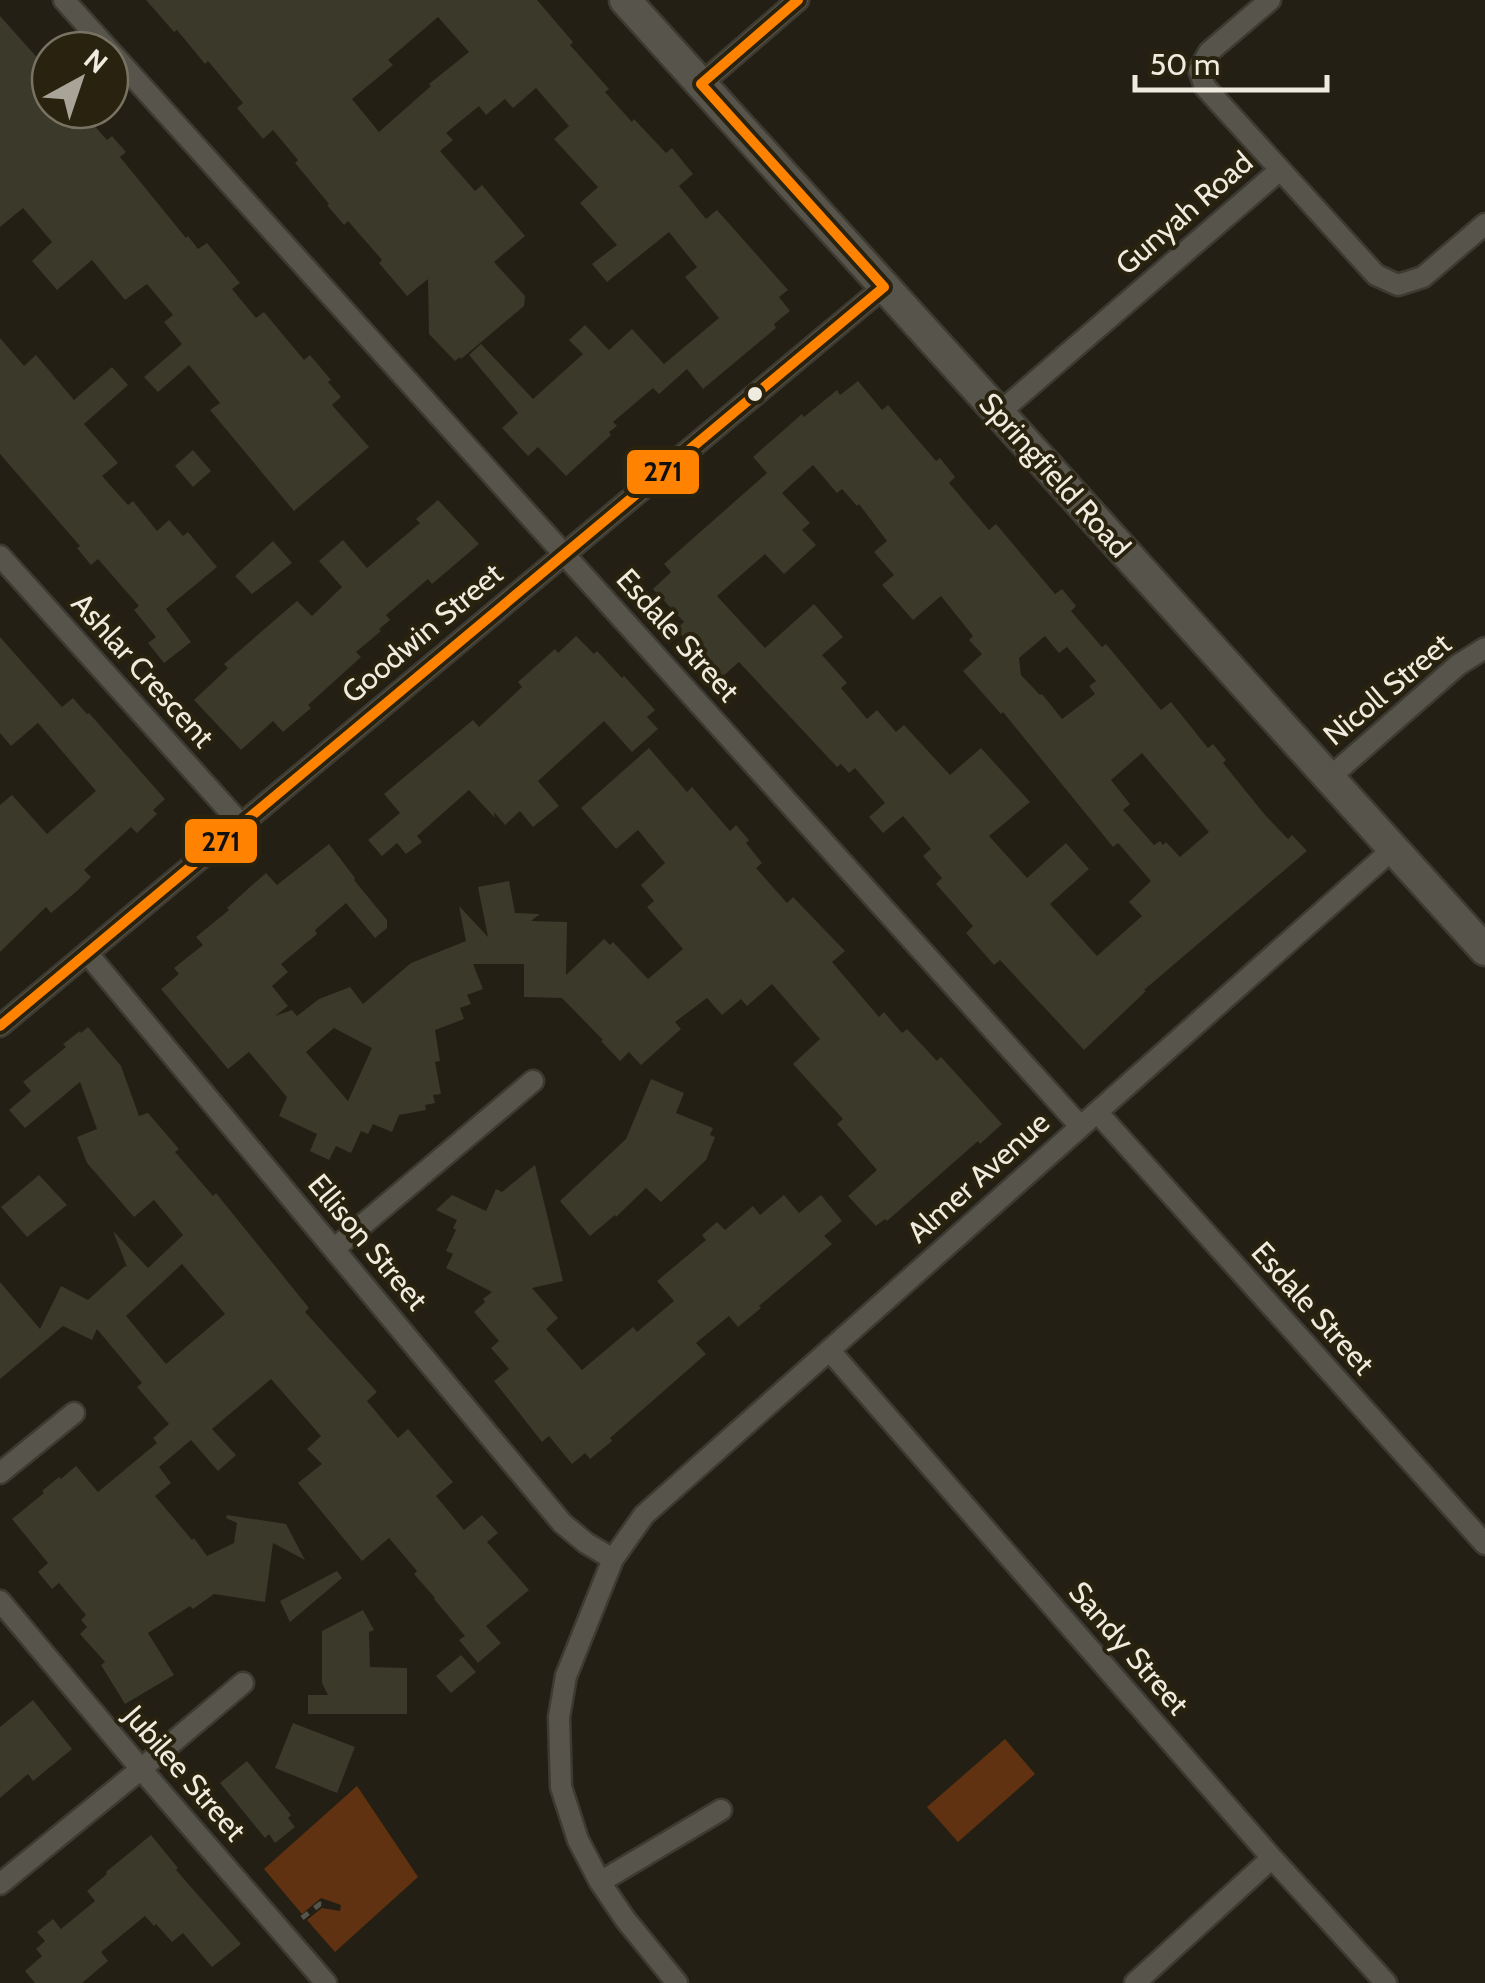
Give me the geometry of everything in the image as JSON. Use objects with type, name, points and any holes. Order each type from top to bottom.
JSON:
[{"type":"main road","name":"Springfield Road","points":[[625,0],[1485,950]]},
{"type":"street","name":"Esdale Street","points":[[64,0],[92,30]]},
{"type":"street","points":[[702,84],[798,0]]},
{"type":"street","name":"Gunyah Road","points":[[999,414],[1280,170],[1204,87],[1199,70],[1209,52],[1270,0]]},
{"type":"street","name":"Esdale Street","points":[[130,72],[1080,1126]]},
{"type":"street","points":[[1280,170],[1376,275],[1398,285],[1423,277],[1485,224]]},
{"type":"street","name":"Goodwin Street","points":[[0,1026],[884,287]]},
{"type":"street","name":"Ashlar Crescent","points":[[0,556],[241,824]]},
{"type":"street","name":"Nicoll Street","points":[[1329,778],[1458,666],[1485,648]]},
{"type":"street","name":"Almer Avenue","points":[[677,1983],[600,1882],[578,1840],[561,1786],[558,1717],[566,1676],[613,1558],[644,1515],[1393,848]]},
{"type":"street","name":"Ellison Street","points":[[87,953],[562,1522],[586,1544],[613,1558]]},
{"type":"street","points":[[335,1248],[533,1081]]},
{"type":"street","name":"Esdale Street","points":[[1097,1112],[1485,1544]]},
{"type":"street","name":"Sandy Street","points":[[830,1351],[1272,1858],[1386,1983]]},
{"type":"street","points":[[0,1473],[74,1413]]},
{"type":"street","name":"Jubilee Street","points":[[0,1601],[326,1983]]},
{"type":"street","points":[[0,1884],[243,1682]]},
{"type":"street","points":[[600,1882],[722,1810]]},
{"type":"street","points":[[1134,1983],[1272,1858]]},
{"type":"path","points":[[302,1918],[320,1904],[330,1905]]},
{"type":"shaded area","points":[[1005,1739],[1035,1774],[958,1842],[927,1807]]},
{"type":"shaded area","points":[[357,1786],[418,1877],[335,1952],[307,1920],[322,1908],[340,1911],[341,1905],[321,1898],[302,1914],[264,1869]]},
{"type":"building","points":[[146,0],[537,0],[609,89],[605,92],[666,153],[672,148],[693,174],[679,186],[706,219],[717,210],[788,290],[779,297],[790,311],[774,324],[776,328],[703,389],[687,369],[659,394],[653,388],[613,422],[617,426],[609,432],[611,435],[566,476],[538,447],[528,456],[502,428],[518,413],[469,355],[481,344],[533,399],[583,354],[569,340],[585,325],[609,350],[632,329],[664,364],[719,318],[685,277],[697,267],[669,232],[607,282],[592,264],[617,245],[580,203],[598,187],[554,139],[569,126],[536,88],[513,108],[505,99],[486,115],[479,106],[446,133],[453,140],[440,151],[475,191],[482,185],[525,236],[494,262],[525,296],[524,306],[455,361],[429,334],[428,279],[407,296],[348,221],[344,225],[327,205],[273,130],[263,139],[237,108],[243,103],[208,61],[205,64],[177,30],[174,32]],"holes":[[[438,17],[469,52],[379,132],[352,99],[393,65],[388,60]]]},
{"type":"building","points":[[0,16],[30,50],[30,130],[98,130],[107,140],[112,136],[126,152],[120,157],[186,238],[198,249],[207,243],[240,283],[232,289],[256,318],[264,312],[304,360],[310,355],[331,380],[328,382],[341,397],[332,405],[369,447],[294,511],[210,410],[220,403],[189,365],[158,392],[144,377],[182,344],[164,322],[173,315],[147,284],[125,300],[92,260],[57,290],[32,261],[52,242],[23,208],[0,227]]},
{"type":"building","points":[[0,338],[24,366],[36,355],[74,400],[112,367],[128,385],[84,424],[118,463],[102,476],[128,505],[133,501],[157,531],[169,520],[183,536],[188,532],[217,567],[166,609],[191,642],[164,663],[148,643],[156,637],[134,610],[139,606],[98,559],[91,565],[77,548],[80,546],[0,454]]},
{"type":"building","points":[[858,381],[882,410],[888,405],[936,461],[940,458],[955,477],[949,483],[989,530],[996,524],[1055,594],[1062,589],[1076,606],[1071,611],[1102,647],[1106,644],[1161,710],[1171,702],[1208,748],[1213,744],[1226,760],[1223,763],[1265,815],[1288,839],[1292,835],[1307,851],[1144,990],[1084,1050],[1000,960],[994,965],[966,933],[973,926],[936,884],[942,878],[923,856],[931,849],[903,816],[883,833],[869,817],[885,803],[855,768],[849,773],[841,764],[837,767],[739,662],[721,678],[676,629],[684,622],[653,589],[671,572],[664,564],[767,473],[753,457],[802,414],[804,417],[837,390],[840,395]],"holes":[[[813,465],[837,493],[842,489],[859,504],[887,541],[874,552],[894,575],[882,585],[913,620],[941,596],[973,636],[969,640],[982,654],[963,671],[1003,712],[1113,847],[1118,843],[1151,881],[1129,902],[1142,916],[1097,956],[1050,904],[1089,869],[1066,843],[1027,878],[989,836],[1030,802],[981,748],[950,775],[904,725],[896,732],[877,710],[867,719],[841,688],[847,683],[822,655],[843,637],[814,604],[765,648],[717,596],[765,554],[784,574],[816,545],[802,530],[810,523],[782,493]],[[1045,636],[1059,653],[1067,647],[1096,681],[1089,686],[1095,694],[1062,719],[1021,675],[1019,658]],[[1142,753],[1209,832],[1180,857],[1166,842],[1154,845],[1123,810],[1130,804],[1111,780]]]},
{"type":"building","points":[[193,450],[211,471],[193,487],[175,466]]},
{"type":"building","points":[[438,500],[479,544],[432,584],[428,579],[386,615],[390,620],[356,652],[361,657],[308,705],[311,708],[283,732],[273,721],[241,750],[194,700],[228,668],[224,664],[297,601],[312,616],[342,587],[319,561],[343,540],[367,568],[420,523],[416,519]]},
{"type":"building","points":[[273,541],[292,563],[252,594],[235,576]]},
{"type":"building","points":[[576,636],[624,676],[655,710],[647,717],[658,729],[632,752],[604,721],[538,781],[559,806],[533,827],[520,811],[505,825],[469,790],[417,836],[422,842],[406,854],[397,843],[382,856],[368,840],[400,813],[384,794],[473,720],[479,727],[522,687],[518,682]]},
{"type":"building","points":[[0,637],[62,707],[73,698],[89,713],[165,799],[153,810],[157,814],[137,833],[131,827],[84,870],[91,877],[77,891],[51,913],[46,907],[0,952],[0,805],[12,795],[47,834],[96,791],[38,723],[11,746],[0,733]]},
{"type":"building","points":[[649,748],[687,792],[692,787],[730,831],[736,825],[762,863],[756,868],[787,903],[793,897],[845,951],[832,962],[879,1017],[884,1012],[902,1033],[907,1029],[937,1061],[941,1057],[1002,1124],[887,1221],[876,1226],[848,1196],[877,1170],[837,1124],[843,1119],[793,1064],[820,1039],[772,984],[747,1006],[741,999],[722,1015],[707,998],[675,1022],[681,1029],[641,1065],[629,1052],[620,1061],[562,998],[524,997],[524,964],[473,964],[483,989],[467,995],[471,1004],[460,1008],[464,1019],[435,1030],[441,1094],[433,1095],[435,1103],[425,1105],[426,1110],[399,1115],[392,1132],[373,1124],[368,1134],[361,1131],[351,1153],[336,1146],[329,1160],[310,1151],[317,1134],[279,1116],[287,1097],[249,1052],[228,1069],[161,989],[179,974],[174,968],[203,945],[196,937],[266,873],[277,885],[329,844],[387,920],[387,928],[375,938],[346,903],[281,964],[288,972],[272,986],[288,1006],[275,1016],[292,1010],[297,1016],[319,999],[350,987],[363,1004],[411,963],[466,941],[459,906],[488,937],[478,887],[509,881],[515,913],[540,914],[531,921],[567,922],[566,975],[604,939],[610,945],[613,942],[648,979],[683,949],[647,907],[654,901],[641,885],[665,863],[638,830],[616,849],[581,808]],"holes":[[[334,1028],[372,1048],[348,1101],[306,1052]]]},
{"type":"building","points":[[88,1027],[121,1066],[139,1116],[148,1113],[179,1149],[175,1152],[213,1196],[216,1193],[309,1308],[305,1312],[377,1392],[367,1401],[398,1438],[408,1429],[453,1482],[436,1496],[464,1530],[482,1515],[498,1533],[487,1542],[529,1590],[486,1626],[501,1643],[478,1663],[459,1640],[465,1636],[389,1538],[362,1561],[298,1483],[322,1464],[307,1449],[321,1436],[271,1379],[212,1429],[236,1455],[218,1471],[191,1440],[159,1467],[171,1483],[155,1496],[207,1556],[234,1543],[237,1523],[227,1515],[286,1524],[305,1560],[273,1543],[265,1602],[214,1594],[148,1633],[174,1675],[125,1704],[101,1665],[105,1662],[80,1634],[87,1627],[81,1620],[86,1615],[59,1583],[52,1589],[38,1572],[48,1563],[12,1519],[76,1466],[98,1492],[157,1443],[153,1438],[169,1424],[137,1387],[142,1383],[97,1329],[92,1340],[63,1326],[0,1379],[0,1282],[40,1329],[61,1286],[88,1300],[127,1267],[113,1231],[148,1268],[183,1235],[154,1200],[134,1217],[87,1163],[77,1137],[97,1129],[80,1082],[25,1128],[9,1110],[31,1091],[23,1082],[66,1047],[63,1044]],"holes":[[[182,1264],[225,1314],[166,1364],[126,1316]]]},
{"type":"building","points":[[651,1079],[684,1093],[676,1113],[713,1128],[710,1135],[715,1137],[706,1160],[661,1202],[646,1188],[590,1236],[560,1201],[626,1139]]},
{"type":"building","points":[[535,1165],[563,1281],[532,1288],[558,1318],[546,1329],[582,1370],[633,1327],[637,1332],[674,1301],[657,1281],[706,1240],[702,1235],[717,1222],[725,1230],[753,1206],[760,1215],[784,1195],[799,1213],[821,1195],[842,1221],[824,1236],[832,1244],[761,1308],[738,1327],[729,1316],[696,1343],[706,1354],[610,1438],[612,1441],[590,1459],[585,1453],[572,1464],[549,1436],[542,1442],[494,1381],[509,1369],[491,1348],[499,1341],[474,1312],[492,1292],[446,1268],[453,1254],[446,1251],[457,1220],[436,1210],[452,1195],[486,1211],[496,1189],[502,1192]]},
{"type":"building","points":[[39,1175],[67,1205],[27,1237],[1,1207]]},
{"type":"building","points":[[337,1571],[342,1578],[290,1622],[280,1601]]},
{"type":"building","points":[[363,1610],[374,1630],[369,1632],[370,1667],[407,1668],[407,1714],[308,1714],[308,1695],[328,1695],[322,1683],[322,1631]]},
{"type":"building","points":[[461,1655],[476,1672],[451,1693],[436,1676]]},
{"type":"building","points":[[33,1700],[72,1749],[33,1781],[28,1774],[0,1798],[0,1727]]},
{"type":"building","points":[[293,1723],[355,1747],[337,1793],[275,1768]]},
{"type":"building","points":[[247,1761],[291,1815],[288,1818],[295,1827],[275,1843],[269,1834],[265,1838],[220,1783]]},
{"type":"building","points":[[151,1835],[176,1870],[241,1944],[212,1967],[183,1933],[172,1942],[145,1916],[101,1952],[108,1961],[82,1983],[35,1983],[25,1971],[42,1956],[36,1949],[45,1941],[37,1932],[53,1919],[61,1929],[95,1901],[87,1891]]},
{"type":"transit line","name":"271","points":[[701,84],[798,0]]},
{"type":"transit line","name":"271","points":[[701,84],[884,287]]},
{"type":"transit line","name":"271","points":[[0,1026],[884,287]]}]
